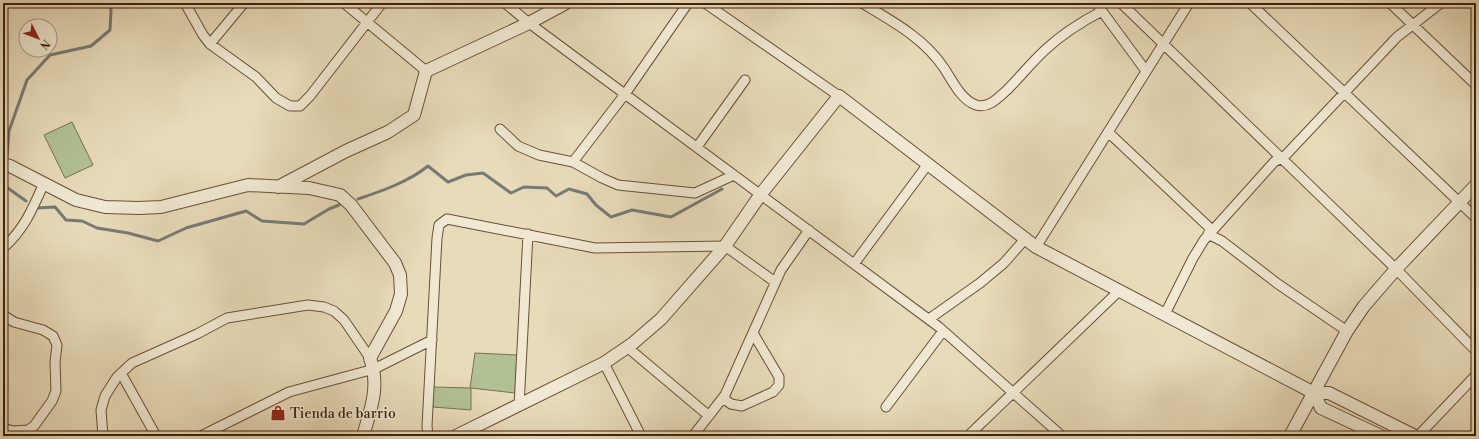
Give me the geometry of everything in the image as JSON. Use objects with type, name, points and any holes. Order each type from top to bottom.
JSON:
[{"type":"street","points":[[185,3],[203,35],[210,44],[256,77],[276,98],[290,106],[300,106],[310,96],[382,3]]},
{"type":"street","points":[[210,44],[244,3]]},
{"type":"street","points":[[344,3],[426,72]]},
{"type":"street","points":[[505,3],[529,23],[929,319],[1062,436]]},
{"type":"street","points":[[278,187],[346,151],[388,132],[414,115],[426,72],[529,23],[566,3]]},
{"type":"street","points":[[574,162],[625,94],[688,3]]},
{"type":"street","points":[[705,3],[839,96],[1036,247],[1314,393],[1329,393],[1415,436]]},
{"type":"street","points":[[862,3],[897,24],[913,36],[940,61],[965,98],[976,105],[984,106],[994,101],[1008,89],[1044,50],[1060,36],[1102,11]]},
{"type":"street","points":[[1096,3],[1146,70]]},
{"type":"street","points":[[1121,3],[1396,268],[1476,351]]},
{"type":"street","points":[[1036,247],[1189,3]]},
{"type":"street","points":[[1250,3],[1476,218]]},
{"type":"street","points":[[1390,3],[1476,85]]},
{"type":"street","points":[[1166,314],[1193,258],[1210,232],[1276,161],[1282,159],[1397,37],[1440,3]]},
{"type":"street","points":[[697,147],[745,80]]},
{"type":"street","points":[[456,436],[604,363],[627,347],[661,319],[724,246],[761,194],[839,96]]},
{"type":"street","points":[[500,129],[518,146],[539,155],[574,162],[602,178],[618,185],[695,193],[734,174]]},
{"type":"street","points":[[1108,132],[1222,242],[1278,284],[1347,331]]},
{"type":"street","points":[[3,164],[10,166],[76,200],[105,207],[161,207],[248,185],[310,188],[340,195],[351,205],[395,263],[400,276],[402,294],[372,364]]},
{"type":"street","points":[[854,264],[928,164]]},
{"type":"street","points":[[3,248],[11,242],[24,226],[44,183]]},
{"type":"street","points":[[1290,436],[1347,331],[1364,306],[1396,268],[1476,185]]},
{"type":"street","points":[[428,436],[427,426],[439,225],[447,219],[595,248],[724,246],[775,282]]},
{"type":"street","points":[[693,436],[723,398],[780,270],[809,230]]},
{"type":"street","points":[[519,406],[528,234]]},
{"type":"street","points":[[929,319],[980,283],[998,268],[1025,239]]},
{"type":"street","points":[[968,436],[1120,290]]},
{"type":"street","points":[[103,436],[101,410],[105,396],[117,377],[132,363],[197,334],[227,318],[308,305],[324,307],[334,311],[344,320],[372,364],[375,386],[374,398],[363,436]]},
{"type":"street","points":[[3,315],[14,322],[43,330],[53,336],[57,345],[55,362],[56,391],[52,401],[34,426],[28,430],[13,431],[3,428]]},
{"type":"street","points":[[886,407],[943,331]]},
{"type":"street","points":[[723,398],[731,404],[742,406],[773,392],[779,385],[779,377],[753,333]]},
{"type":"street","points":[[201,436],[289,392],[372,364],[432,340]]},
{"type":"street","points":[[627,347],[709,416]]},
{"type":"street","points":[[604,363],[642,436]]},
{"type":"street","points":[[121,373],[156,436]]},
{"type":"street","points":[[1418,436],[1476,375]]},
{"type":"street","points":[[1314,393],[1321,408],[1381,436]]},
{"type":"green space","points":[[72,122],[93,165],[65,178],[44,135]]},
{"type":"green space","points":[[475,353],[517,355],[515,393],[471,388],[471,410],[433,407],[433,387],[470,388]]},
{"type":"waterway","points":[[7,156],[9,131],[27,80],[50,55],[91,46],[110,30],[110,3]]},
{"type":"waterway","points":[[358,199],[412,177],[428,166],[448,182],[466,175],[483,173],[511,193],[524,187],[547,188],[556,196],[569,189],[587,194],[596,205],[611,217],[632,210],[671,217],[722,189]]},
{"type":"waterway","points":[[5,186],[6,174]]},
{"type":"waterway","points":[[3,187],[5,186],[26,201]]},
{"type":"waterway","points":[[37,208],[55,207],[66,220],[82,221],[97,228],[128,233],[158,241],[186,228],[246,211],[262,221],[304,224],[329,209],[339,205]]},
{"type":"place","name":"Tienda de barrio","points":[[278,413]]}]
